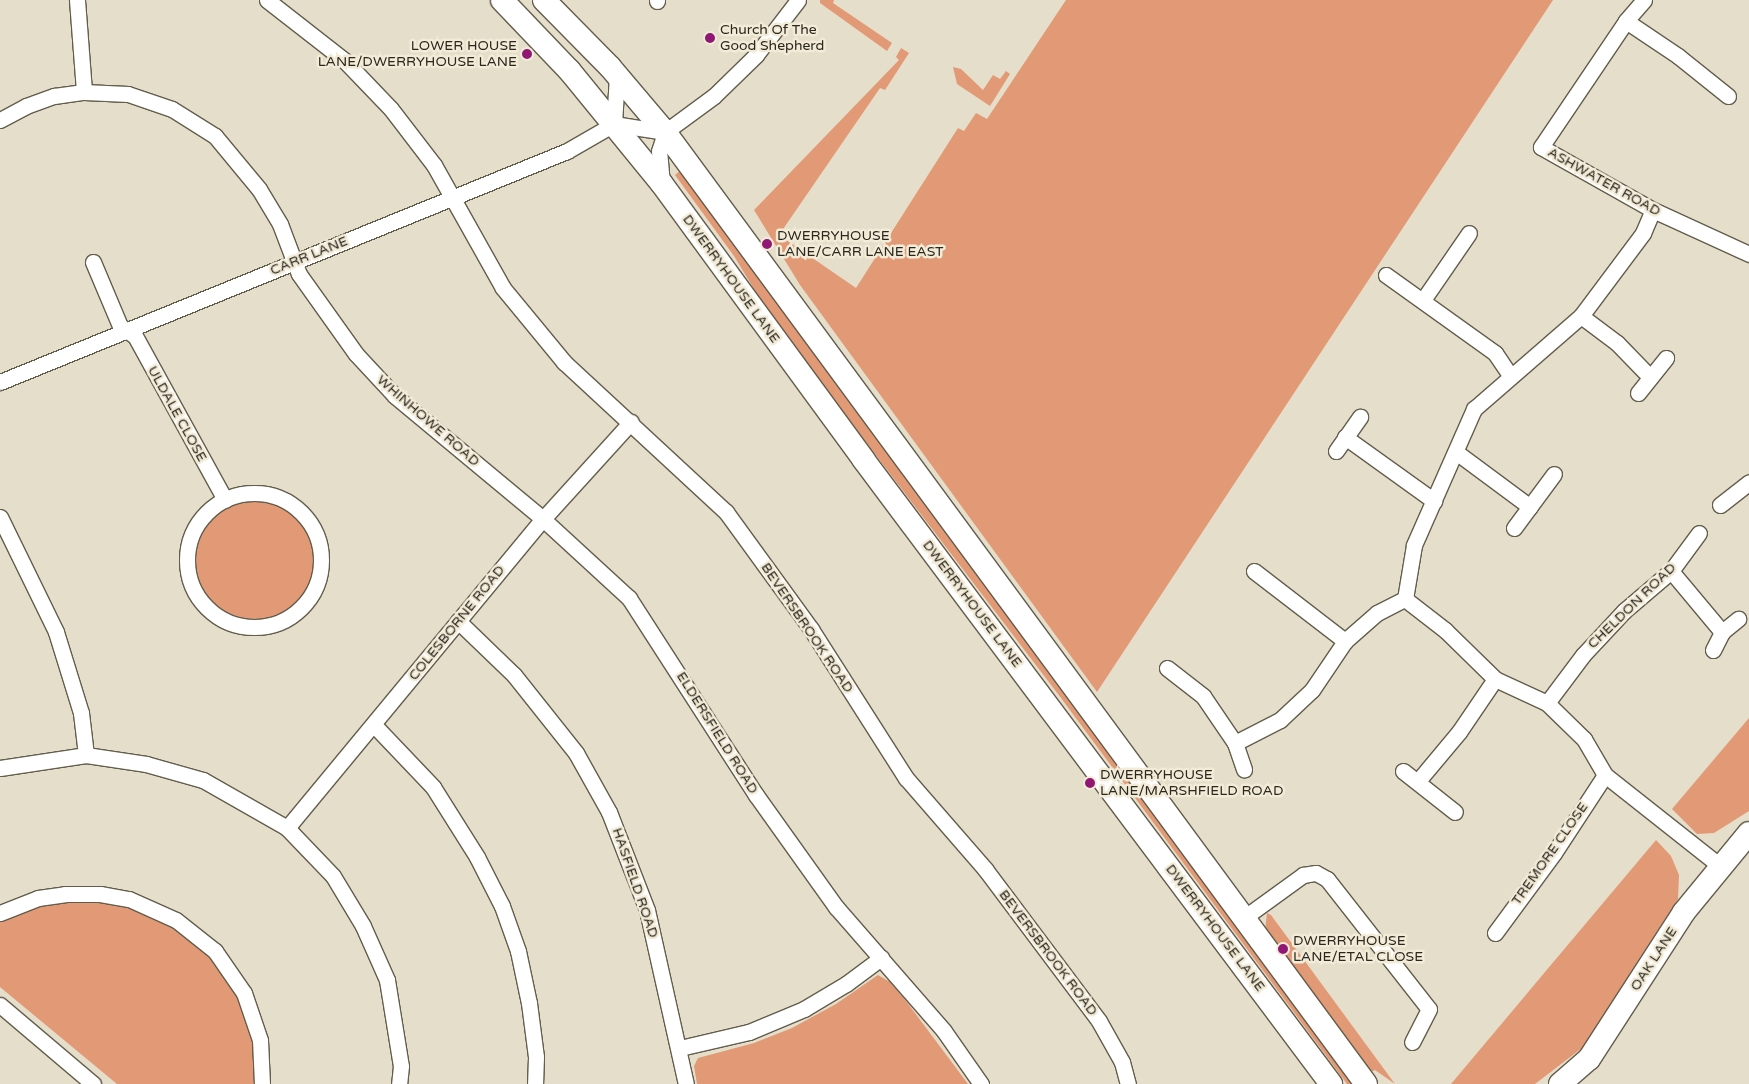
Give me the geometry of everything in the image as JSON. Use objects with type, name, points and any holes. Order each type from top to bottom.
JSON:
[{"type":"street","points":[[77,0],[84,92]]},
{"type":"street","name":"BEVERSBROOK ROAD","points":[[267,0],[345,61],[391,109],[434,165],[503,288],[564,362],[726,512],[811,629],[906,778],[984,869],[1099,1021],[1122,1062],[1128,1084]]},
{"type":"street","name":"DWERRYHOUSE LANE","points":[[502,0],[569,70],[662,184],[862,459],[1330,1084]]},
{"type":"street","name":"DWERRYHOUSE LANE","points":[[544,0],[617,75],[665,132],[1245,917],[1366,1084]]},
{"type":"street","name":"ASHWATER ROAD","points":[[1644,0],[1626,21],[1541,147],[1653,210],[1749,254]]},
{"type":"street","points":[[662,184],[659,151],[665,132],[714,96],[749,62],[792,2]]},
{"type":"street","points":[[1626,21],[1678,56],[1728,96]]},
{"type":"street","points":[[617,75],[614,124],[665,132]]},
{"type":"street","name":"WHINHOWE ROAD","points":[[0,120],[35,102],[84,92],[128,94],[172,109],[215,136],[259,189],[280,224],[299,274],[356,354],[395,396],[543,519]]},
{"type":"street","name":"CARR LANE","points":[[0,382],[566,151],[614,124]]},
{"type":"street","points":[[1405,599],[1414,545],[1474,409],[1510,375],[1560,338],[1581,316],[1643,233],[1653,210]]},
{"type":"street","points":[[1423,300],[1469,233]]},
{"type":"street","name":"ULDALE CLOSE","points":[[93,262],[120,326],[135,336],[224,500]]},
{"type":"street","points":[[1386,275],[1496,353],[1510,375]]},
{"type":"street","points":[[1581,316],[1617,343],[1649,376]]},
{"type":"street","points":[[1638,392],[1649,376],[1666,358]]},
{"type":"street","points":[[1336,451],[1360,417]]},
{"type":"street","name":"COLESBORNE ROAD","points":[[287,828],[543,519],[631,422]]},
{"type":"street","points":[[1345,438],[1434,501]]},
{"type":"street","points":[[1456,452],[1530,507]]},
{"type":"street","points":[[1514,528],[1554,474]]},
{"type":"street","points":[[1720,504],[1749,482]]},
{"type":"street","points":[[252,493],[275,496],[294,506],[310,522],[317,536],[321,565],[312,594],[298,611],[278,623],[253,628],[230,623],[211,611],[196,593],[188,570],[188,546],[194,530],[208,511],[224,500],[252,493]]},
{"type":"street","points":[[0,517],[56,632],[80,713],[86,756]]},
{"type":"street","name":"ELDERSFIELD ROAD","points":[[543,519],[629,598],[756,796],[836,907],[944,1032],[981,1084]]},
{"type":"street","name":"CHELDON ROAD","points":[[1547,703],[1582,655],[1603,633],[1671,571],[1699,532]]},
{"type":"street","points":[[1671,571],[1722,632]]},
{"type":"street","points":[[1254,572],[1345,641]]},
{"type":"street","points":[[1235,743],[1280,720],[1312,690],[1345,641],[1377,613],[1405,599]]},
{"type":"street","points":[[1405,599],[1445,630],[1495,679],[1547,703],[1584,739],[1605,775],[1719,866]]},
{"type":"street","points":[[1713,650],[1722,632],[1738,619]]},
{"type":"street","name":"HASFIELD ROAD","points":[[458,621],[514,675],[570,745],[609,812],[648,910],[680,1048],[686,1084]]},
{"type":"street","points":[[1167,668],[1203,696],[1235,743],[1244,769]]},
{"type":"street","points":[[1418,781],[1459,732],[1495,679]]},
{"type":"street","points":[[374,725],[433,787],[478,857],[502,906],[518,951],[529,1004],[536,1057],[535,1084]]},
{"type":"street","points":[[0,768],[86,756],[146,764],[203,780],[287,828],[334,876],[363,926],[387,980],[401,1066],[399,1084]]},
{"type":"street","points":[[1403,771],[1455,812]]},
{"type":"street","name":"TREMORE CLOSE","points":[[1495,933],[1554,853],[1605,775]]},
{"type":"street","name":"OAK LANE","points":[[1560,1084],[1589,1059],[1650,964],[1719,866],[1749,832]]},
{"type":"street","points":[[1245,917],[1303,875],[1316,872],[1327,879],[1429,1009],[1412,1042]]},
{"type":"street","points":[[0,913],[38,898],[65,894],[100,894],[129,899],[176,920],[214,951],[244,992],[260,1040],[262,1084]]},
{"type":"street","points":[[680,1048],[749,1032],[796,1013],[846,984],[881,958]]},
{"type":"street","points":[[0,1005],[93,1084]]},
{"type":"shaded area","points":[[820,0],[834,0],[833,3],[892,43],[887,51],[820,3]]},
{"type":"shaded area","points":[[1066,0],[1553,0],[1097,692],[800,285],[754,210],[899,60],[896,57],[901,48],[909,53],[885,90],[880,88],[779,235],[856,288],[958,128],[964,131],[976,113],[987,119]]},
{"type":"shaded area","points":[[953,67],[961,69],[983,90],[993,75],[1000,79],[1006,71],[1010,74],[990,106],[957,84]]},
{"type":"shaded area","points":[[682,169],[1357,1084],[1347,1084],[1061,698],[772,319],[734,256],[675,175]]},
{"type":"shaded area","points":[[255,499],[278,503],[298,516],[311,536],[315,559],[311,582],[298,602],[278,615],[255,619],[232,615],[212,602],[199,582],[195,559],[199,536],[212,516],[232,503]]},
{"type":"shaded area","points":[[1749,718],[1749,811],[1714,833],[1697,834],[1672,809]]},
{"type":"shaded area","points":[[1656,840],[1671,856],[1679,875],[1678,899],[1582,1048],[1535,1084],[1451,1084]]},
{"type":"shaded area","points":[[83,900],[136,908],[179,929],[214,960],[240,999],[253,1041],[256,1084],[117,1084],[0,987],[0,920],[30,907]]},
{"type":"shaded area","points":[[1267,913],[1271,915],[1395,1084],[1375,1070],[1371,1072],[1265,930]]},
{"type":"shaded area","points":[[878,975],[890,982],[906,1001],[968,1084],[697,1084],[694,1066],[698,1058],[754,1043],[792,1028],[836,1004]]},
{"type":"place","name":"Church Of The Good Shepherd","points":[[710,38]]},
{"type":"place","name":"LOWER HOUSE LANE/DWERRYHOUSE LANE","points":[[527,54]]},
{"type":"place","name":"DWERRYHOUSE LANE/CARR LANE EAST","points":[[767,244]]},
{"type":"place","name":"DWERRYHOUSE LANE/MARSHFIELD ROAD","points":[[1090,783]]},
{"type":"place","name":"DWERRYHOUSE LANE/ETAL CLOSE","points":[[1283,949]]}]
